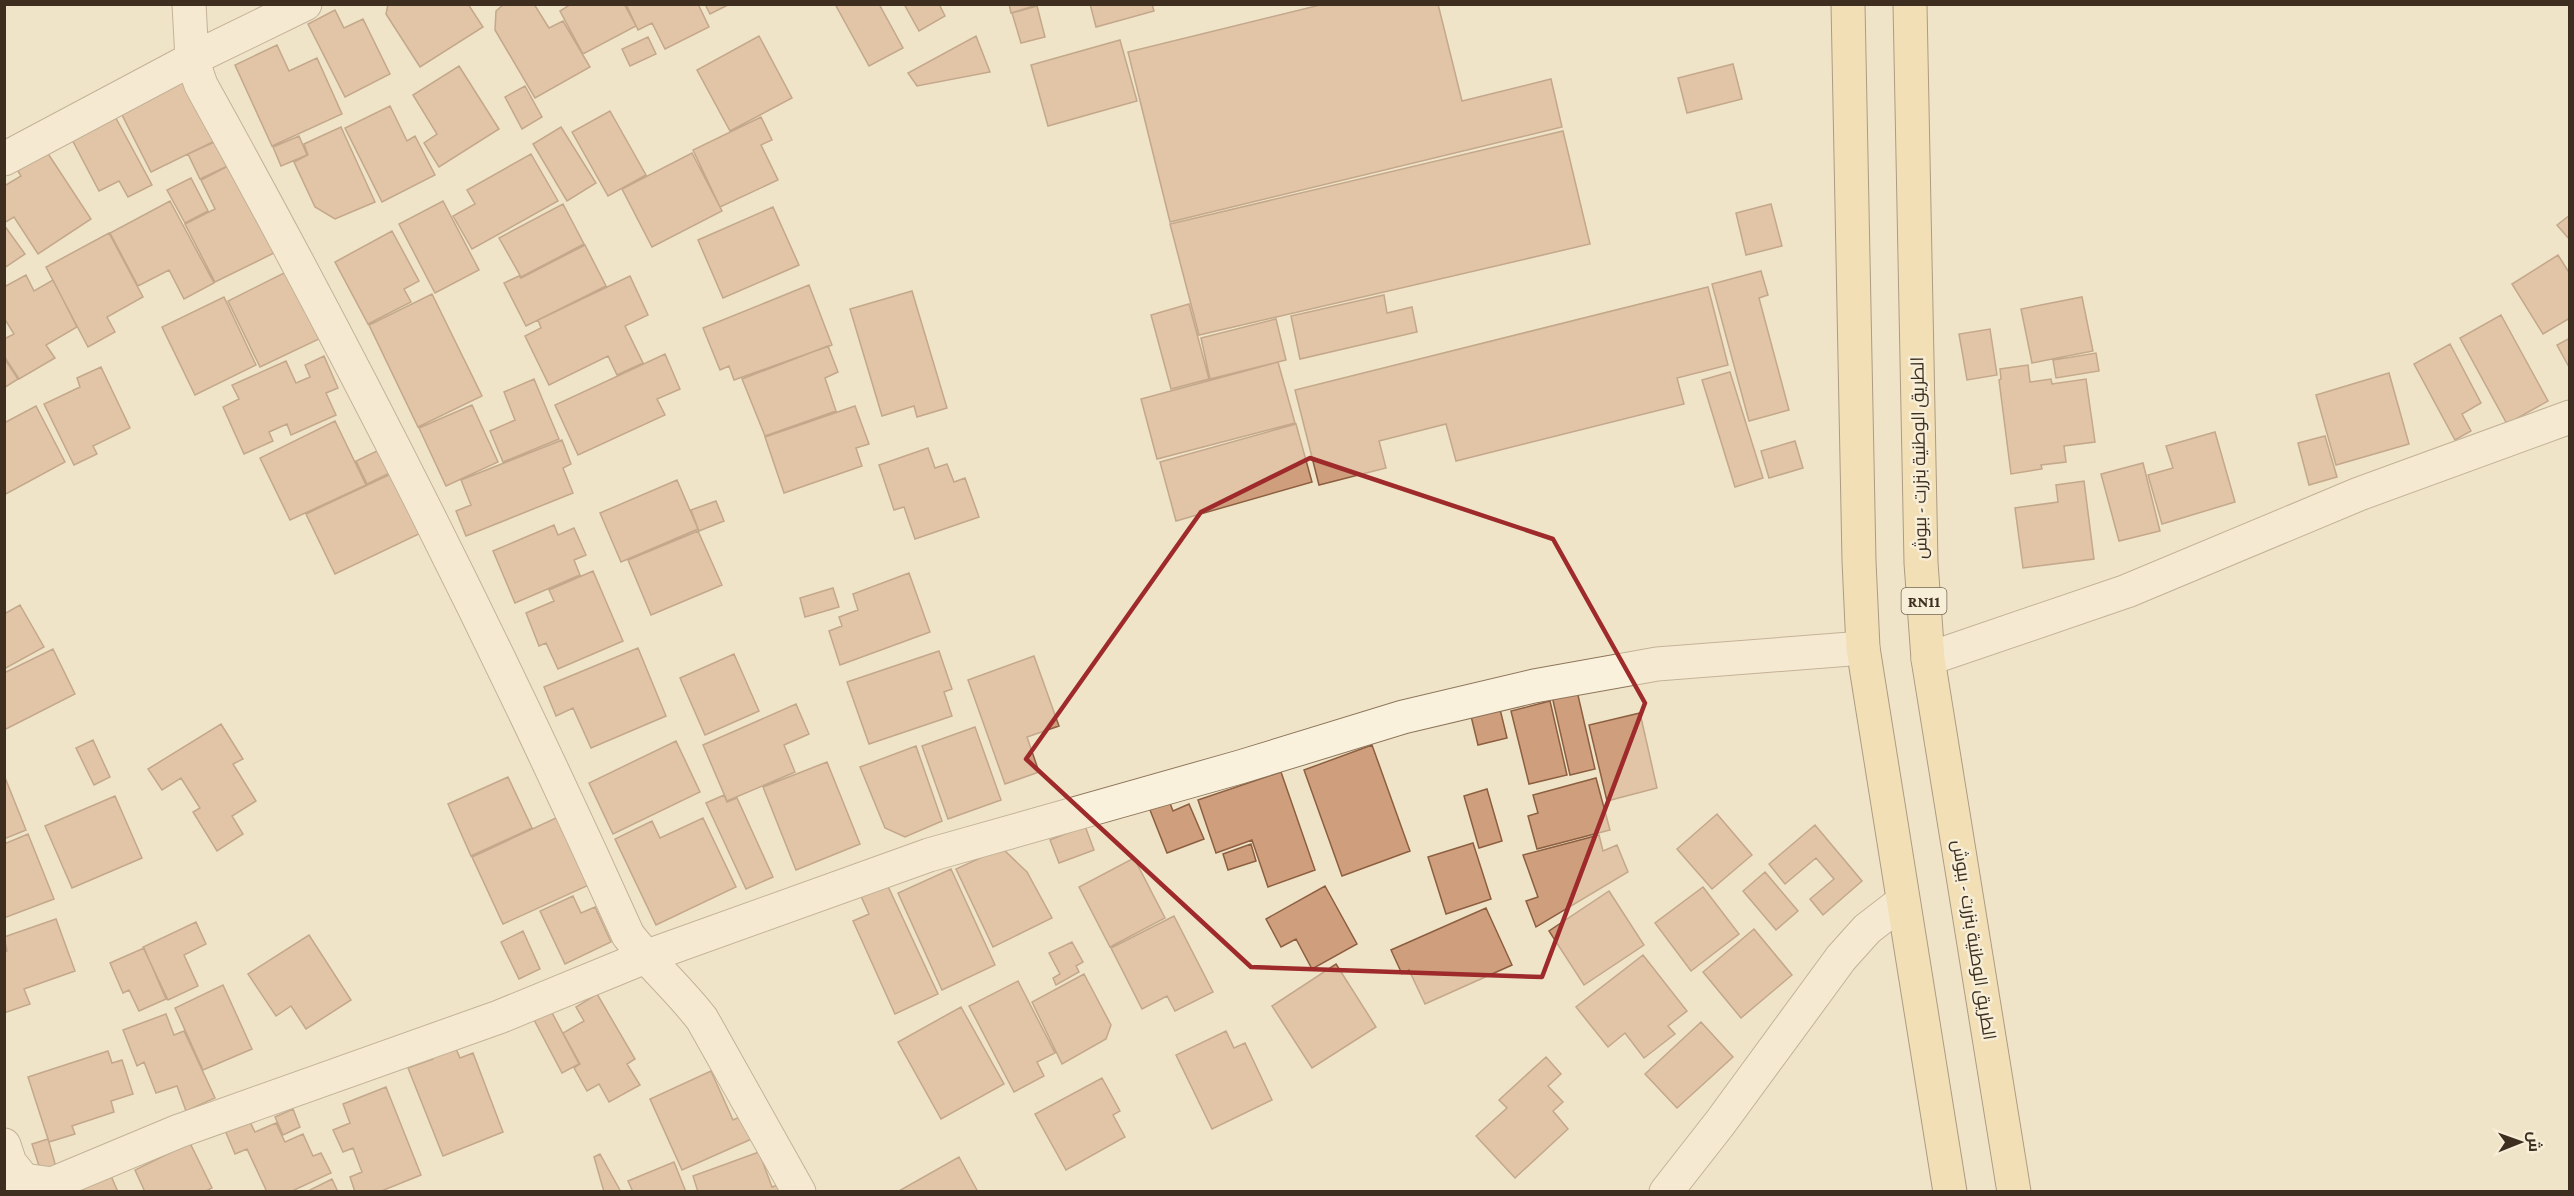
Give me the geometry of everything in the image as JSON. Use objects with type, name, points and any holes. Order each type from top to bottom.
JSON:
[{"type":"main road","points":[[1848,4],[1863,648],[1950,1191]]},
{"type":"main road","name":"الطريق الوطنية بنزرت - ببوش","points":[[1910,4],[1921,563],[1928,659],[2014,1191]]},
{"type":"street","points":[[189,4],[192,59],[201,86],[294,252],[426,508],[628,935],[702,1019],[799,1191]]},
{"type":"street","points":[[4,159],[192,59],[305,4]]},
{"type":"street","points":[[1928,659],[2127,591],[2359,494],[2570,417]]},
{"type":"street","points":[[4,1145],[15,1186],[52,1184],[179,1131],[499,1017],[645,957],[929,855],[1240,767],[1402,717],[1534,686],[1657,664],[1863,648]]},
{"type":"street","points":[[1666,1191],[1735,1104],[1841,958],[1867,929],[1902,902]]},
{"type":"highlighted area","points":[[1310,458],[1553,539],[1645,703],[1542,977],[1251,967],[1026,759],[1201,512]]},
{"type":"building","points":[[388,4],[468,4],[483,27],[420,67],[386,14]]},
{"type":"building","points":[[504,4],[534,4],[549,28],[563,21],[590,67],[535,98],[495,30],[496,11]]},
{"type":"building","points":[[571,4],[624,4],[636,26],[583,54],[560,11]]},
{"type":"building","points":[[626,4],[698,4],[709,27],[665,49],[652,23],[638,30]]},
{"type":"building","points":[[705,4],[730,4],[710,14]]},
{"type":"building","points":[[835,4],[879,4],[903,48],[869,66]]},
{"type":"building","points":[[904,4],[939,4],[945,16],[919,31]]},
{"type":"building","points":[[1009,4],[1040,4],[1011,13]]},
{"type":"building","points":[[1090,4],[1152,4],[1154,11],[1096,27]]},
{"type":"building","points":[[1324,4],[1438,4],[1462,101],[1551,79],[1562,127],[1170,222],[1128,52]]},
{"type":"building","points":[[1037,6],[1045,37],[1021,43],[1012,13]]},
{"type":"building","points":[[335,10],[344,28],[363,19],[390,74],[345,97],[308,24]]},
{"type":"building","points":[[759,36],[792,98],[730,131],[697,70]]},
{"type":"building","points":[[976,36],[990,72],[917,86],[908,73]]},
{"type":"building","points":[[648,37],[656,54],[630,66],[622,49]]},
{"type":"building","points":[[1120,40],[1137,101],[1048,126],[1031,65]]},
{"type":"building","points":[[277,45],[289,71],[317,58],[342,114],[272,146],[235,65]]},
{"type":"building","points":[[1733,64],[1742,99],[1687,113],[1678,78]]},
{"type":"building","points":[[459,66],[499,129],[439,167],[424,143],[437,134],[413,95]]},
{"type":"building","points":[[189,74],[221,138],[151,172],[119,109]]},
{"type":"building","points":[[525,86],[542,117],[522,129],[505,97]]},
{"type":"building","points":[[390,106],[407,141],[415,136],[435,175],[382,202],[345,128]]},
{"type":"building","points":[[111,109],[152,185],[128,197],[119,181],[99,191],[68,132]]},
{"type":"building","points":[[610,111],[646,175],[608,196],[572,132]]},
{"type":"building","points":[[761,117],[772,140],[761,145],[778,180],[720,207],[693,150]]},
{"type":"building","points":[[341,127],[375,202],[335,219],[315,207],[294,162],[308,155],[304,144]]},
{"type":"building","points":[[561,127],[596,183],[567,201],[533,144]]},
{"type":"building","points":[[1563,131],[1590,244],[1199,335],[1170,224]]},
{"type":"building","points":[[299,136],[307,155],[281,166],[273,147]]},
{"type":"building","points":[[221,139],[232,164],[200,179],[188,154]]},
{"type":"building","points":[[45,149],[91,219],[38,254],[14,217],[4,223],[4,182],[6,185],[21,176],[16,168]]},
{"type":"building","points":[[692,153],[722,211],[652,247],[622,189]]},
{"type":"building","points":[[531,154],[558,201],[472,249],[453,216],[475,204],[467,190]]},
{"type":"building","points":[[232,164],[276,252],[215,282],[185,224],[215,209],[201,180]]},
{"type":"building","points":[[191,178],[208,211],[185,223],[167,190]]},
{"type":"building","points":[[170,201],[214,283],[184,299],[169,270],[138,286],[110,233]]},
{"type":"building","points":[[443,201],[479,270],[435,293],[399,224]]},
{"type":"building","points":[[563,204],[584,244],[521,277],[499,238]]},
{"type":"building","points":[[1771,204],[1782,246],[1746,255],[1736,213]]},
{"type":"building","points":[[773,207],[799,265],[723,298],[698,240]]},
{"type":"building","points":[[2570,215],[2570,238],[2569,239],[2557,225]]},
{"type":"building","points":[[4,225],[25,254],[4,268]]},
{"type":"building","points":[[392,231],[419,281],[404,289],[411,302],[368,324],[335,262]]},
{"type":"building","points":[[109,233],[143,297],[107,317],[115,332],[88,347],[46,267]]},
{"type":"building","points":[[585,245],[606,286],[526,326],[504,283],[519,276],[521,278]]},
{"type":"building","points":[[2558,255],[2570,274],[2570,318],[2543,334],[2512,284]]},
{"type":"building","points":[[1761,271],[1768,295],[1759,298],[1789,410],[1749,421],[1712,284]]},
{"type":"building","points":[[286,272],[319,339],[260,367],[228,301]]},
{"type":"building","points":[[26,275],[34,291],[53,280],[77,327],[46,345],[55,358],[19,379],[4,356],[4,339],[14,334],[4,318],[4,287]]},
{"type":"building","points":[[630,276],[648,315],[625,326],[643,363],[617,375],[608,356],[549,385],[525,336],[541,328],[538,320]]},
{"type":"building","points":[[809,285],[832,345],[734,380],[729,366],[720,370],[703,328]]},
{"type":"building","points":[[1708,287],[1728,365],[1677,378],[1684,404],[1456,461],[1446,424],[1379,441],[1386,468],[1319,485],[1295,390]]},
{"type":"building","points":[[912,291],[947,408],[917,417],[914,406],[882,416],[850,309]]},
{"type":"building","points":[[432,294],[482,396],[418,427],[369,325]]},
{"type":"building","points":[[1384,295],[1387,313],[1412,307],[1417,332],[1300,359],[1291,316]]},
{"type":"building","points":[[224,297],[256,365],[195,395],[162,327]]},
{"type":"building","points":[[2082,297],[2093,351],[2032,363],[2021,309]]},
{"type":"building","points":[[1189,304],[1209,379],[1171,389],[1151,315]]},
{"type":"building","points":[[2501,315],[2548,401],[2507,424],[2460,338]]},
{"type":"building","points":[[1276,319],[1286,360],[1210,379],[1201,338]]},
{"type":"building","points":[[1990,329],[1997,375],[1967,380],[1959,334]]},
{"type":"building","points":[[2570,338],[2570,369],[2557,345]]},
{"type":"building","points":[[2450,344],[2481,403],[2462,414],[2471,431],[2455,440],[2414,364]]},
{"type":"building","points":[[828,346],[838,372],[825,378],[836,411],[765,436],[742,379]]},
{"type":"building","points":[[2096,353],[2099,371],[2056,378],[2053,360]]},
{"type":"building","points":[[665,354],[680,389],[657,399],[665,415],[578,455],[555,405]]},
{"type":"building","points":[[324,356],[338,388],[326,393],[336,415],[291,435],[287,424],[269,432],[273,441],[244,454],[223,407],[239,399],[232,385],[286,361],[296,383],[310,377],[305,365]]},
{"type":"building","points":[[4,358],[18,379],[4,388]]},
{"type":"building","points":[[1278,362],[1295,423],[1157,459],[1141,399]]},
{"type":"building","points":[[2028,365],[2030,382],[2051,379],[2052,384],[2086,379],[2095,442],[2064,446],[2066,462],[2041,465],[2042,469],[2011,474],[1999,380],[2001,379],[2000,369]]},
{"type":"building","points":[[101,367],[130,428],[93,446],[97,454],[74,465],[44,404],[80,387],[77,378]]},
{"type":"building","points":[[1730,372],[1763,478],[1735,487],[1702,380]]},
{"type":"building","points":[[2389,373],[2409,444],[2336,465],[2316,395]]},
{"type":"building","points":[[534,379],[559,439],[503,462],[490,431],[515,420],[504,392]]},
{"type":"building","points":[[472,405],[498,462],[446,486],[419,428]]},
{"type":"building","points":[[36,406],[65,462],[4,495],[4,423]]},
{"type":"building","points":[[855,406],[869,444],[856,448],[862,466],[784,493],[765,437]]},
{"type":"building","points":[[335,421],[366,485],[290,520],[260,458]]},
{"type":"building","points":[[1296,424],[1312,482],[1176,521],[1160,462]]},
{"type":"building","points":[[2215,432],[2235,502],[2162,524],[2148,475],[2173,468],[2166,446]]},
{"type":"building","points":[[2325,436],[2337,477],[2309,485],[2298,443]]},
{"type":"building","points":[[562,440],[571,464],[563,468],[573,493],[466,536],[456,511],[471,505],[461,480]]},
{"type":"building","points":[[1795,441],[1803,468],[1769,478],[1761,451]]},
{"type":"building","points":[[928,448],[935,468],[947,464],[954,482],[965,478],[979,517],[915,539],[904,507],[894,510],[879,465]]},
{"type":"building","points":[[379,450],[390,473],[367,484],[356,461]]},
{"type":"building","points":[[2143,463],[2160,531],[2119,541],[2101,474]]},
{"type":"building","points":[[393,473],[421,533],[335,574],[306,514]]},
{"type":"building","points":[[677,480],[698,529],[621,562],[600,513]]},
{"type":"building","points":[[2084,481],[2094,559],[2023,568],[2015,508],[2058,502],[2056,485]]},
{"type":"building","points":[[716,501],[724,521],[699,531],[691,510]]},
{"type":"building","points":[[554,525],[558,535],[574,528],[586,555],[574,560],[580,575],[515,603],[493,551]]},
{"type":"building","points":[[698,531],[722,585],[651,615],[628,560]]},
{"type":"building","points":[[593,571],[623,641],[558,669],[546,643],[539,646],[526,613],[554,601],[549,590]]},
{"type":"building","points":[[909,573],[930,632],[840,665],[829,631],[842,626],[839,617],[858,610],[853,594]]},
{"type":"building","points":[[833,588],[839,607],[805,617],[800,598]]},
{"type":"building","points":[[20,605],[44,647],[4,669],[4,614]]},
{"type":"building","points":[[638,648],[666,716],[591,748],[573,708],[556,716],[544,687]]},
{"type":"building","points":[[53,649],[75,694],[4,730],[4,673]]},
{"type":"building","points":[[939,651],[952,689],[944,692],[952,716],[869,744],[847,682]]},
{"type":"building","points":[[734,654],[759,711],[705,735],[680,678]]},
{"type":"building","points":[[1034,656],[1059,726],[1027,737],[1039,772],[1005,784],[968,680]]},
{"type":"building","points":[[1577,691],[1595,769],[1570,775],[1552,696]]},
{"type":"building","points":[[1550,701],[1567,775],[1529,784],[1511,711]]},
{"type":"building","points":[[796,704],[809,734],[784,745],[795,772],[727,801],[703,745]]},
{"type":"building","points":[[1500,709],[1507,738],[1478,745],[1471,716]]},
{"type":"building","points":[[1640,713],[1657,788],[1607,801],[1589,725]]},
{"type":"building","points":[[221,724],[243,759],[233,764],[256,801],[232,816],[243,834],[217,851],[193,812],[200,808],[181,778],[162,790],[148,769]]},
{"type":"building","points":[[975,727],[1001,800],[948,819],[922,746]]},
{"type":"building","points":[[93,740],[110,777],[94,785],[76,748]]},
{"type":"building","points":[[676,741],[700,792],[613,834],[589,783]]},
{"type":"building","points":[[1372,745],[1410,851],[1342,876],[1304,770]]},
{"type":"building","points":[[916,746],[942,821],[905,837],[885,828],[860,767]]},
{"type":"building","points":[[827,762],[860,844],[796,870],[763,787]]},
{"type":"building","points":[[1281,772],[1315,870],[1268,887],[1252,840],[1216,853],[1198,800]]},
{"type":"building","points":[[4,775],[26,830],[4,839]]},
{"type":"building","points":[[508,777],[532,828],[471,856],[448,804]]},
{"type":"building","points":[[1596,778],[1610,830],[1537,849],[1528,816],[1538,813],[1533,795]]},
{"type":"building","points":[[1487,789],[1502,841],[1479,848],[1464,796]]},
{"type":"building","points":[[724,795],[727,802],[737,798],[773,877],[746,889],[706,803]]},
{"type":"building","points":[[115,796],[142,858],[72,888],[45,826]]},
{"type":"building","points":[[1168,798],[1173,811],[1189,804],[1204,839],[1167,853],[1148,805]]},
{"type":"building","points":[[1717,814],[1752,855],[1712,889],[1677,849]]},
{"type":"building","points":[[558,817],[589,885],[503,924],[472,857]]},
{"type":"building","points":[[703,818],[736,887],[656,925],[615,839],[652,821],[660,838]]},
{"type":"building","points":[[1815,825],[1862,881],[1823,915],[1810,899],[1834,879],[1816,858],[1785,884],[1769,864]]},
{"type":"building","points":[[1085,826],[1094,850],[1059,863],[1050,840]]},
{"type":"building","points":[[28,834],[54,899],[4,918],[4,844]]},
{"type":"building","points":[[1599,835],[1603,851],[1617,845],[1628,872],[1536,927],[1526,901],[1538,897],[1523,855]]},
{"type":"building","points":[[1473,843],[1491,899],[1446,914],[1428,857]]},
{"type":"building","points":[[1251,844],[1256,861],[1228,870],[1223,854]]},
{"type":"building","points":[[1002,848],[1027,872],[1052,918],[993,947],[956,869]]},
{"type":"building","points":[[1134,858],[1165,918],[1110,947],[1079,887]]},
{"type":"building","points":[[951,869],[995,965],[942,990],[898,893]]},
{"type":"building","points":[[1765,872],[1798,911],[1776,930],[1743,891]]},
{"type":"building","points":[[886,882],[938,994],[895,1014],[853,921],[869,914],[860,894]]},
{"type":"building","points":[[1325,886],[1357,944],[1312,969],[1296,939],[1281,947],[1266,919]]},
{"type":"building","points":[[1703,887],[1739,934],[1691,971],[1655,923]]},
{"type":"building","points":[[1609,891],[1644,945],[1584,985],[1549,931]]},
{"type":"building","points":[[573,896],[581,913],[595,907],[611,942],[565,964],[540,911]]},
{"type":"building","points":[[1486,908],[1512,965],[1425,1004],[1409,970],[1402,974],[1391,950]]},
{"type":"building","points":[[1174,916],[1213,992],[1175,1011],[1167,996],[1142,1009],[1111,948]]},
{"type":"building","points":[[56,919],[75,971],[24,989],[30,1004],[4,1013],[4,952],[7,951],[4,937]]},
{"type":"building","points":[[196,922],[206,944],[184,955],[198,986],[168,1000],[143,947]]},
{"type":"building","points":[[1754,929],[1792,975],[1741,1018],[1703,972]]},
{"type":"building","points":[[523,931],[540,969],[519,979],[501,942]]},
{"type":"building","points":[[309,935],[351,1000],[306,1029],[291,1006],[276,1016],[248,974]]},
{"type":"building","points":[[1072,942],[1083,962],[1076,966],[1079,972],[1056,985],[1053,978],[1060,974],[1049,953]]},
{"type":"building","points":[[144,948],[166,999],[139,1011],[129,990],[123,993],[110,963]]},
{"type":"building","points":[[1643,955],[1687,1011],[1668,1026],[1675,1034],[1644,1058],[1625,1033],[1608,1047],[1576,1007]]},
{"type":"building","points":[[1336,964],[1376,1027],[1312,1068],[1272,1006]]},
{"type":"building","points":[[1084,974],[1111,1025],[1106,1039],[1062,1064],[1032,1002]]},
{"type":"building","points":[[1018,981],[1055,1053],[1037,1062],[1044,1076],[1014,1092],[969,1006]]},
{"type":"building","points":[[223,985],[252,1049],[203,1070],[175,1008]]},
{"type":"building","points":[[597,994],[635,1059],[627,1064],[640,1085],[609,1102],[599,1084],[587,1091],[574,1068],[580,1064],[563,1033],[584,1021],[576,1007]]},
{"type":"building","points":[[549,1007],[579,1064],[562,1073],[532,1016]]},
{"type":"building","points":[[961,1007],[1004,1084],[941,1119],[898,1042]]},
{"type":"building","points":[[166,1014],[174,1035],[184,1031],[215,1098],[186,1111],[177,1086],[156,1093],[144,1062],[137,1066],[123,1030]]},
{"type":"building","points":[[1701,1022],[1733,1057],[1677,1108],[1645,1074]]},
{"type":"building","points":[[1226,1031],[1234,1048],[1245,1043],[1272,1100],[1212,1129],[1176,1055]]},
{"type":"building","points":[[451,1037],[460,1058],[473,1053],[503,1132],[443,1156],[408,1068],[433,1059],[429,1046]]},
{"type":"building","points":[[108,1051],[112,1063],[122,1060],[133,1094],[111,1101],[114,1112],[72,1126],[75,1134],[49,1142],[28,1077]]},
{"type":"building","points":[[1546,1057],[1561,1074],[1548,1086],[1563,1102],[1553,1111],[1568,1129],[1515,1178],[1476,1136],[1507,1108],[1499,1100]]},
{"type":"building","points":[[711,1071],[733,1120],[746,1114],[756,1137],[682,1170],[650,1099]]},
{"type":"building","points":[[1102,1078],[1120,1111],[1113,1115],[1125,1137],[1066,1170],[1035,1114]]},
{"type":"building","points":[[386,1087],[421,1175],[379,1192],[355,1192],[350,1177],[362,1172],[353,1148],[343,1152],[333,1130],[350,1123],[343,1104]]},
{"type":"building","points":[[293,1109],[300,1127],[283,1135],[275,1117]]},
{"type":"building","points":[[248,1118],[255,1132],[276,1123],[285,1142],[303,1134],[313,1156],[321,1153],[331,1173],[290,1192],[267,1192],[247,1149],[235,1154],[224,1128]]},
{"type":"building","points":[[48,1139],[56,1167],[41,1172],[32,1144]]},
{"type":"building","points":[[190,1143],[212,1188],[204,1192],[145,1192],[135,1170]]},
{"type":"building","points":[[759,1152],[772,1187],[791,1180],[795,1192],[698,1192],[693,1176]]},
{"type":"building","points":[[600,1154],[621,1192],[604,1192],[594,1157]]},
{"type":"building","points":[[959,1157],[978,1192],[897,1192]]},
{"type":"building","points":[[674,1162],[686,1192],[633,1192],[628,1181]]},
{"type":"building","points":[[108,1169],[118,1192],[80,1192],[76,1184]]},
{"type":"building","points":[[332,1179],[338,1192],[306,1192]]}]
